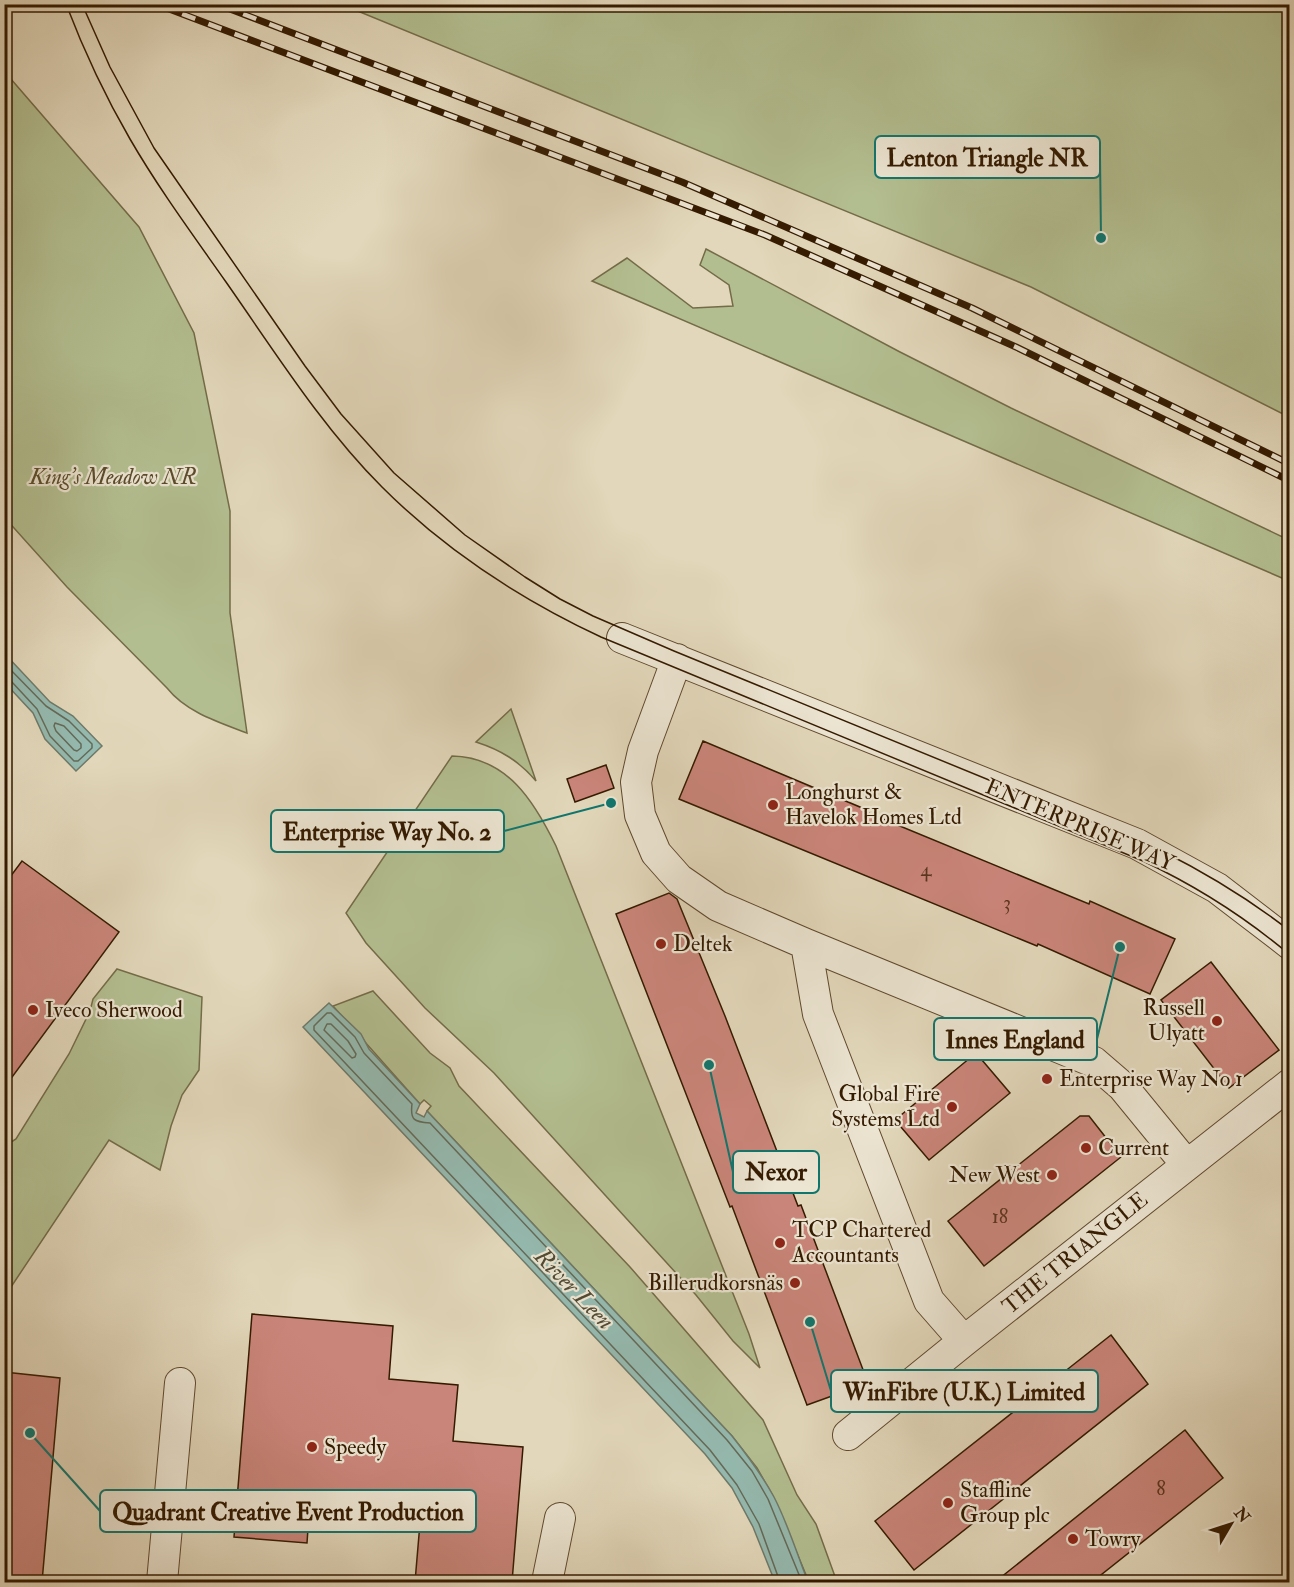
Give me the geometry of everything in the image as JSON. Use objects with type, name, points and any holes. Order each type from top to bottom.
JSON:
[{"type":"street","name":"ENTERPRISE WAY","points":[[622,638],[1137,844],[1217,888],[1290,944]]},
{"type":"street","points":[[677,659],[643,751],[636,782],[640,815],[656,853],[679,879],[718,906],[1094,1062],[1123,1086],[1186,1164]]},
{"type":"street","points":[[806,944],[818,1014],[929,1302],[964,1341]]},
{"type":"street","name":"THE TRIANGLE","points":[[848,1435],[1186,1164],[1290,1084]]},
{"type":"street","points":[[162,1582],[180,1383]]},
{"type":"street","points":[[547,1582],[560,1518]]},
{"type":"green space","points":[[343,5],[1289,5],[1289,417],[1031,287]]},
{"type":"green space","name":"King's Meadow NR","points":[[4,71],[139,227],[194,333],[230,511],[230,613],[247,733],[183,704],[67,587],[5,518]]},
{"type":"green space","points":[[706,249],[1011,408],[1289,540],[1289,581],[592,281],[627,258],[693,308],[733,306],[729,285],[700,265]]},
{"type":"green space","points":[[511,709],[536,781],[509,757],[476,742]]},
{"type":"green space","points":[[452,756],[471,758],[488,764],[516,784],[538,813],[556,846],[749,1334],[760,1368],[733,1341],[696,1295],[494,1073],[425,1008],[366,943],[346,913]]},
{"type":"green space","points":[[117,969],[202,997],[199,1070],[182,1095],[171,1126],[160,1170],[109,1140],[5,1296],[5,1146],[16,1139],[69,1054],[90,1011],[93,999]]},
{"type":"green space","points":[[373,991],[430,1053],[450,1068],[459,1086],[630,1267],[763,1420],[797,1495],[816,1524],[837,1582],[809,1582],[773,1496],[757,1468],[732,1436],[427,1111],[431,1106],[424,1100],[420,1104],[333,1006]]},
{"type":"water","points":[[5,654],[50,702],[73,716],[102,746],[76,771],[45,739],[33,713],[5,683]]},
{"type":"water","name":"River Leen","points":[[329,1003],[361,1034],[369,1049],[420,1104],[416,1113],[424,1117],[427,1111],[732,1436],[774,1497],[808,1582],[775,1582],[753,1527],[732,1488],[705,1454],[303,1027]]},
{"type":"building","points":[[703,741],[867,810],[866,812],[1089,904],[1090,901],[1175,939],[1150,994],[1038,944],[1037,946],[679,799]]},
{"type":"building","points":[[606,765],[614,788],[575,802],[567,779]]},
{"type":"building","name":"Iveco Sherwood","points":[[22,861],[119,932],[4,1088],[4,885]]},
{"type":"building","points":[[669,893],[677,899],[725,1016],[798,1206],[801,1205],[868,1383],[807,1405],[732,1206],[730,1207],[616,914]]},
{"type":"building","name":"Russell Ulyatt","points":[[1211,962],[1279,1050],[1229,1088],[1161,1000]]},
{"type":"building","name":"Global Fire Systems Ltd","points":[[976,1053],[1010,1093],[929,1160],[895,1120]]},
{"type":"building","points":[[1080,1116],[1089,1116],[1121,1157],[984,1266],[948,1221]]},
{"type":"building","points":[[252,1314],[393,1326],[389,1379],[458,1385],[453,1441],[523,1447],[512,1582],[415,1582],[420,1523],[309,1514],[307,1543],[234,1537]]},
{"type":"building","points":[[1111,1335],[1148,1384],[914,1570],[875,1521]]},
{"type":"building","points":[[4,1372],[60,1378],[42,1582],[4,1582]]},
{"type":"building","points":[[1185,1430],[1223,1478],[1092,1582],[995,1582]]},
{"type":"tram line","points":[[66,4],[104,90],[141,158],[176,212],[300,388],[339,440],[382,487],[458,553],[513,590],[601,637],[1143,861],[1220,903],[1290,955]]},
{"type":"tram line","points":[[82,4],[110,67],[154,148],[305,366],[341,414],[394,473],[465,535],[525,577],[593,616],[1160,850],[1227,887],[1290,931]]},
{"type":"railway","points":[[156,4],[765,235],[1016,347],[1290,481]]},
{"type":"railway","points":[[217,4],[682,182],[972,308],[1290,464]]},
{"type":"place","name":"Lenton Triangle NR","points":[[1101,238]]},
{"type":"place","name":"Enterprise Way No. 2","points":[[611,803]]},
{"type":"place","name":"Longhurst & Havelok Homes Ltd","points":[[773,805]]},
{"type":"place","name":"Deltek","points":[[661,944]]},
{"type":"place","name":"Innes England","points":[[1120,947]]},
{"type":"place","name":"Iveco Sherwood","points":[[33,1010]]},
{"type":"place","name":"Russell Ulyatt","points":[[1217,1021]]},
{"type":"place","name":"Nexor","points":[[709,1065]]},
{"type":"place","name":"Enterprise Way No 1","points":[[1047,1079]]},
{"type":"place","name":"Global Fire Systems Ltd","points":[[952,1107]]},
{"type":"place","name":"Current","points":[[1086,1148]]},
{"type":"place","name":"New West","points":[[1052,1175]]},
{"type":"place","name":"TCP Chartered Accountants","points":[[780,1243]]},
{"type":"place","name":"Billerudkorsnäs","points":[[795,1283]]},
{"type":"place","name":"WinFibre (U.K.) Limited","points":[[810,1322]]},
{"type":"place","name":"Quadrant Creative Event Production","points":[[30,1433]]},
{"type":"place","name":"Speedy","points":[[312,1447]]},
{"type":"place","name":"Staffline Group plc","points":[[948,1503]]},
{"type":"place","name":"Towry","points":[[1073,1539]]}]
